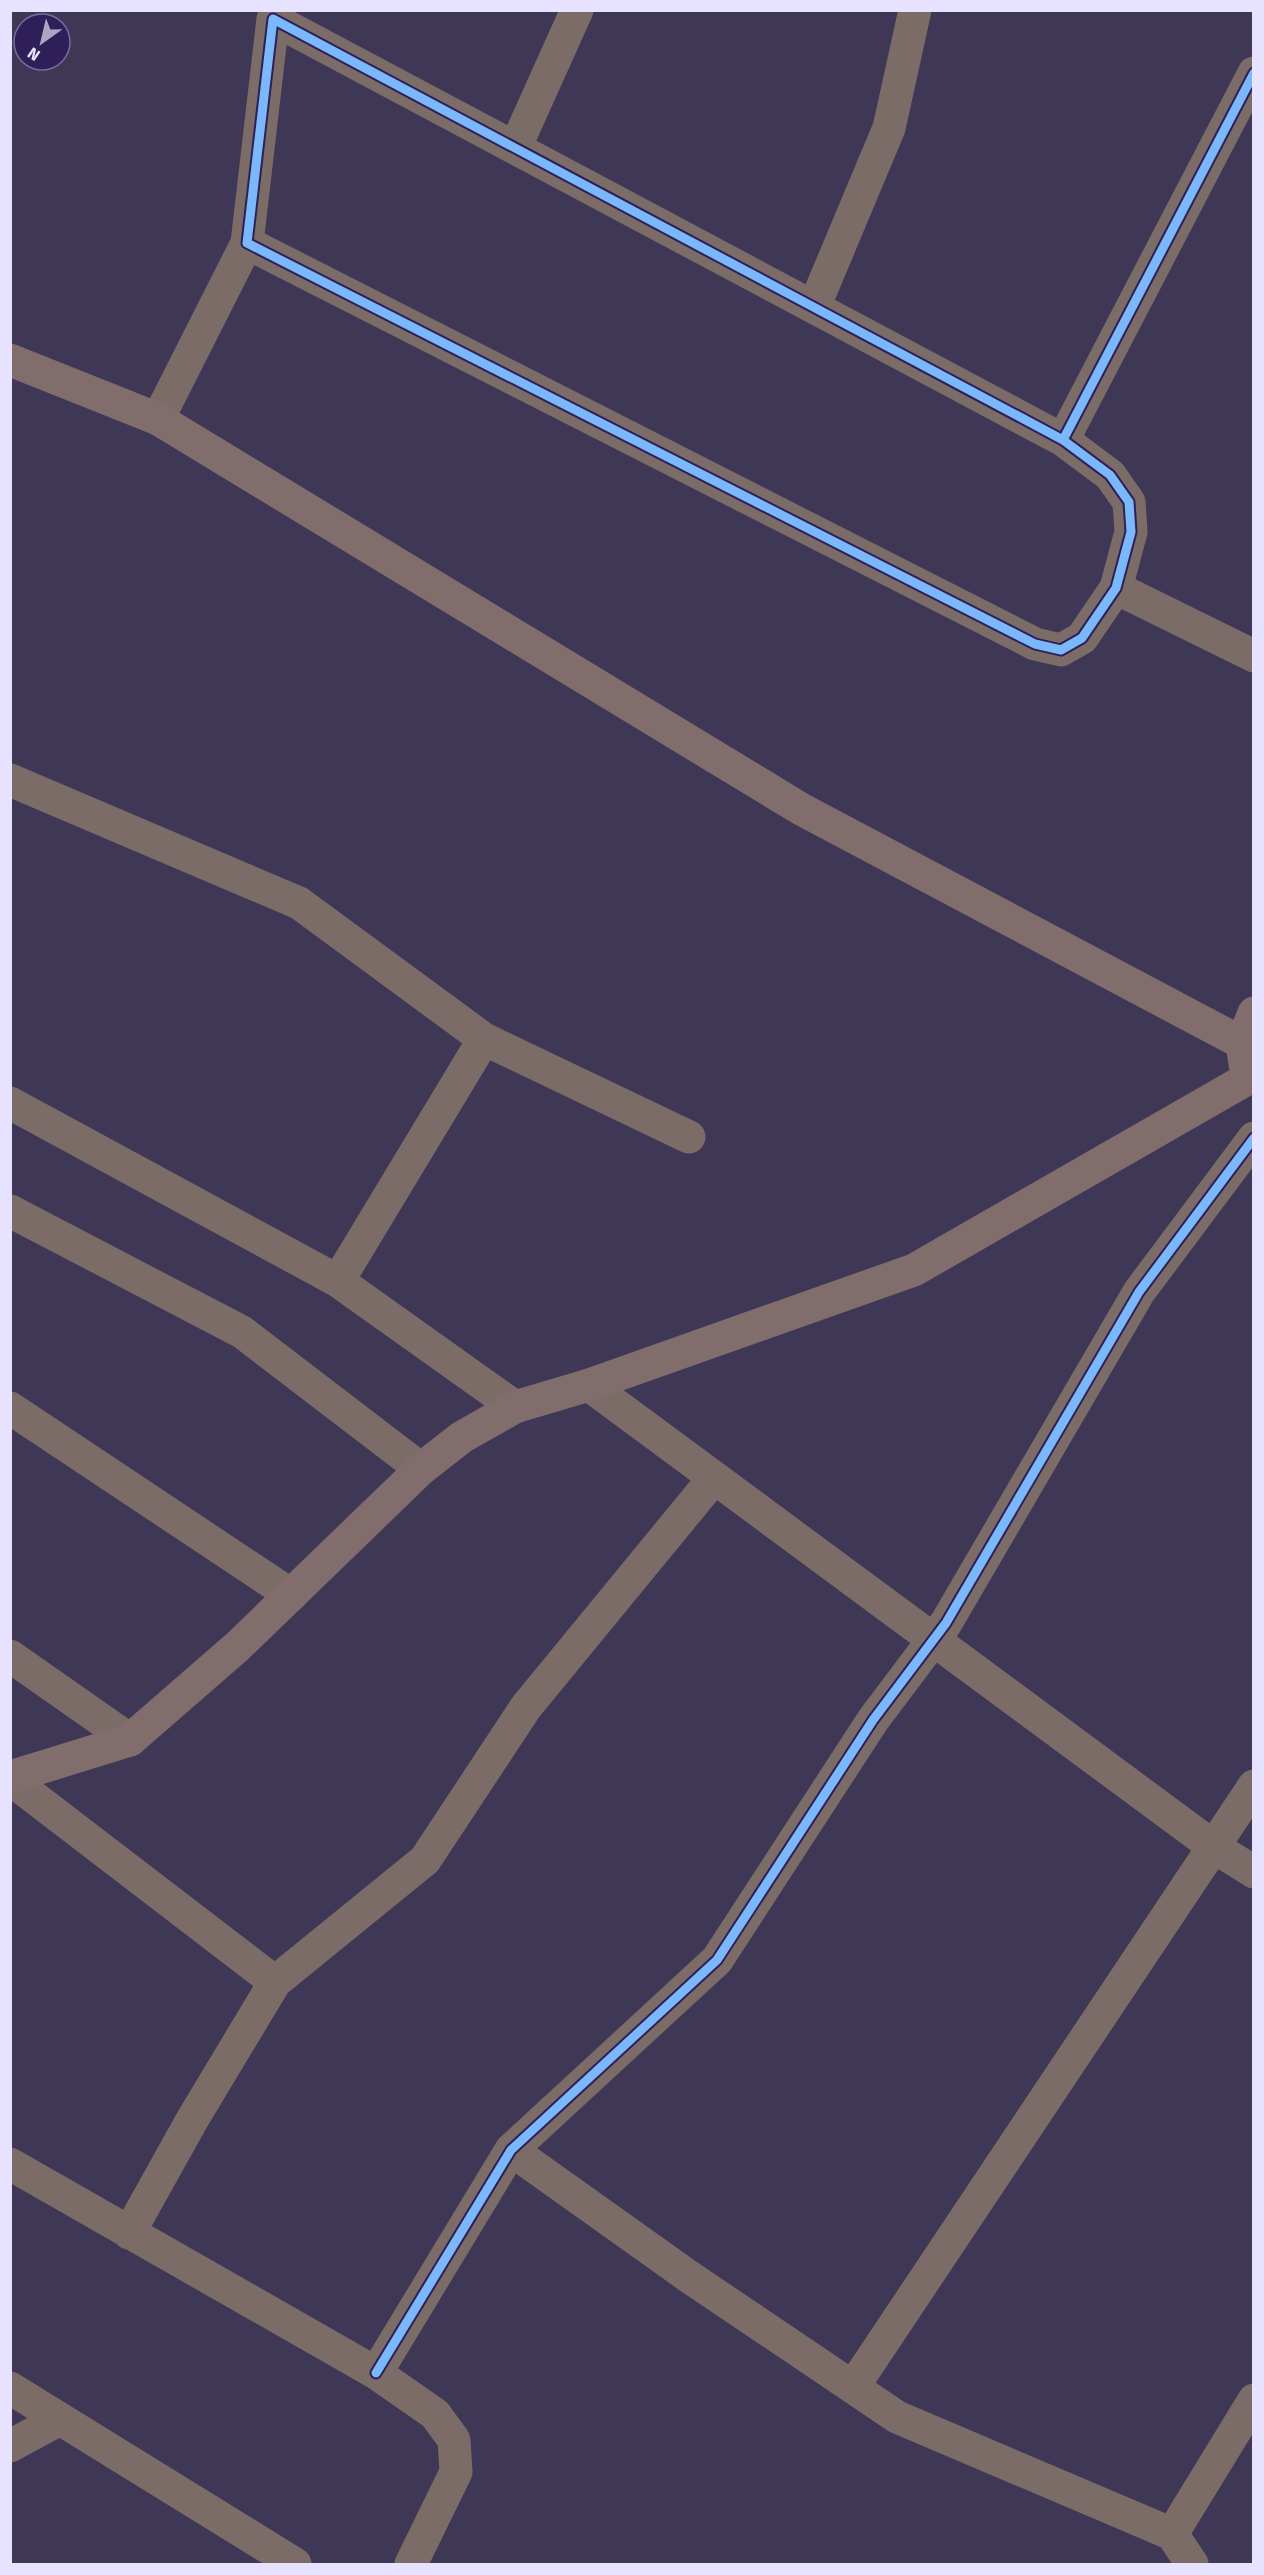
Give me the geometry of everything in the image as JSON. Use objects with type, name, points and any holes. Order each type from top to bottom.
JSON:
[{"type":"street","points":[[515,148],[577,10]]},
{"type":"street","points":[[814,307],[889,128],[915,10]]},
{"type":"street","points":[[158,419],[247,243],[276,15],[515,148],[1064,440],[1110,475],[1129,502],[1131,532],[1116,588],[1082,638],[1061,650],[1035,644],[247,243]]},
{"type":"street","points":[[1064,440],[1254,73]]},
{"type":"street","points":[[10,360],[158,419],[801,809],[1242,1043]]},
{"type":"street","points":[[1116,588],[1254,656]]},
{"type":"street","points":[[10,780],[299,903],[484,1039],[689,1137]]},
{"type":"street","points":[[10,1778],[130,1740],[238,1646],[421,1469],[462,1437],[515,1407],[589,1385],[914,1270],[1250,1083],[1242,1043],[1254,1013]]},
{"type":"street","points":[[338,1281],[484,1039]]},
{"type":"street","points":[[10,1103],[338,1281],[515,1407]]},
{"type":"street","points":[[376,2373],[511,2150],[717,1960],[873,1720],[946,1623],[1139,1292],[1254,1137]]},
{"type":"street","points":[[10,1211],[242,1332],[421,1469]]},
{"type":"street","points":[[589,1385],[1214,1847],[1254,1872]]},
{"type":"street","points":[[10,1408],[291,1595]]},
{"type":"street","points":[[129,2233],[192,2120],[275,1982],[425,1860],[526,1707],[714,1478]]},
{"type":"street","points":[[10,1656],[130,1740]]},
{"type":"street","points":[[10,1778],[275,1982]]},
{"type":"street","points":[[853,2388],[1254,1786]]},
{"type":"street","points":[[511,2150],[688,2276],[897,2417],[1172,2534],[1192,2565]]},
{"type":"street","points":[[10,2164],[376,2373],[435,2414],[454,2440],[456,2472],[411,2565]]},
{"type":"street","points":[[10,2388],[295,2565]]},
{"type":"street","points":[[1172,2534],[1254,2400]]},
{"type":"street","points":[[10,2446],[60,2419]]},
{"type":"cycle path","points":[[1063,440],[1110,475],[1129,502],[1131,532],[1116,588],[1082,638],[1061,650],[1035,644],[247,243],[273,19],[1063,440],[1254,73]]},
{"type":"cycle path","points":[[376,2373],[511,2150],[717,1960],[873,1720],[946,1623],[1139,1292],[1254,1138]]}]
